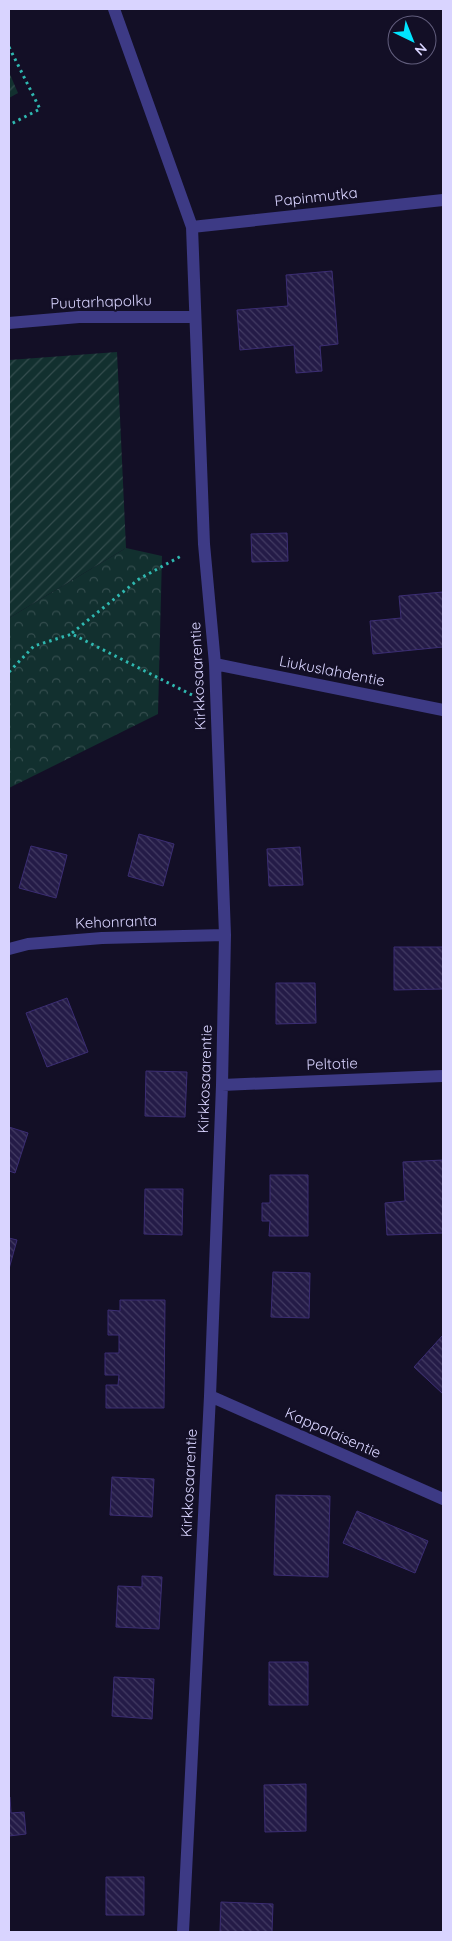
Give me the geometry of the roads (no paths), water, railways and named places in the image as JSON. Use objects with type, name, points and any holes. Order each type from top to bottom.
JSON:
[{"type":"street","name":"Kirkkosaarentie","points":[[114,9],[192,227],[204,544],[215,664],[225,935],[222,1085],[210,1396],[183,1932]]},
{"type":"street","name":"Papinmutka","points":[[192,227],[443,200]]},
{"type":"street","name":"Puutarhapolku","points":[[9,323],[79,317],[195,317]]},
{"type":"street","name":"Liukuslahdentie","points":[[215,664],[443,710]]},
{"type":"street","name":"Kehonranta","points":[[9,949],[28,944],[102,938],[225,935]]},
{"type":"street","name":"Peltotie","points":[[222,1085],[443,1076]]},
{"type":"street","name":"Kappalaisentie","points":[[210,1396],[443,1499]]}]
